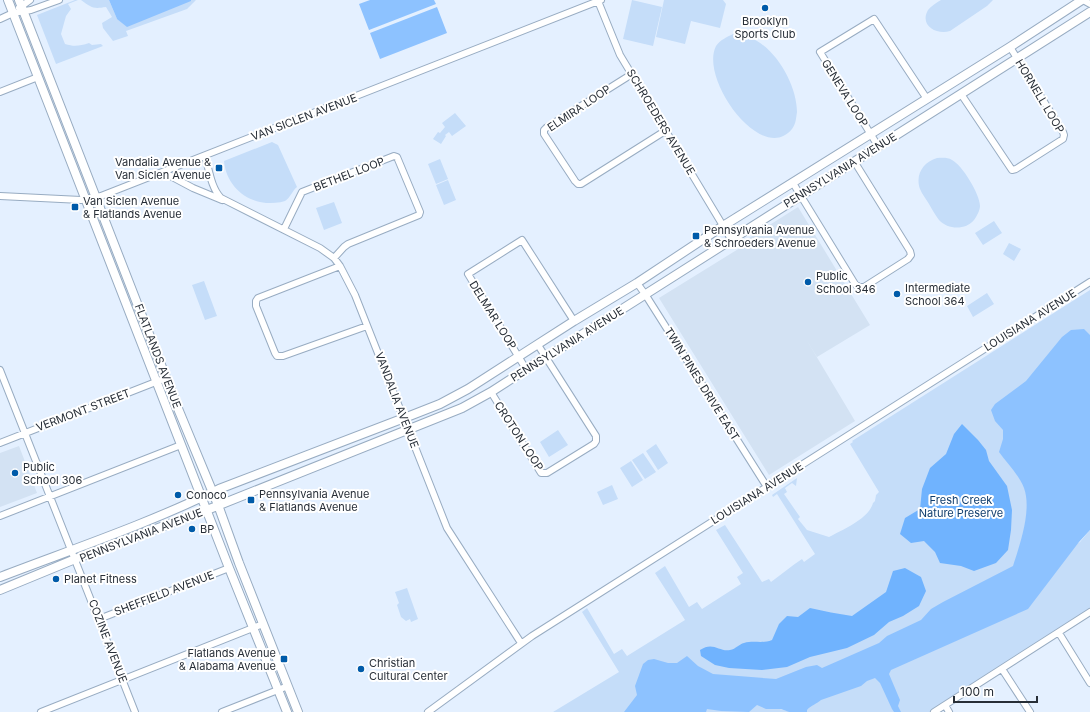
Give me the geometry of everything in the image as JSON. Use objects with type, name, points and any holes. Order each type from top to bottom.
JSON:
[{"type":"main road","name":"FLATLANDS AVENUE","points":[[8,0],[156,382],[287,712]]},
{"type":"main road","name":"PENNSYLVANIA AVENUE","points":[[0,577],[143,522],[213,492],[455,397],[574,321],[637,283],[723,226],[1083,0]]},
{"type":"main road","name":"FLATLANDS AVENUE","points":[[21,6],[166,378],[213,492],[238,563],[298,712]]},
{"type":"main road","name":"PENNSYLVANIA AVENUE","points":[[0,590],[91,553],[207,510],[462,408],[491,392],[553,353],[1090,12]]},
{"type":"street","points":[[0,18],[13,13],[30,0]]},
{"type":"street","points":[[21,6],[31,10],[59,0]]},
{"type":"street","name":"SCHROEDERS AVENUE","points":[[600,0],[620,55],[731,239]]},
{"type":"street","name":"VAN SICLEN AVENUE","points":[[0,196],[81,200],[96,197],[205,156],[600,0]]},
{"type":"street","points":[[1083,0],[1090,4]]},
{"type":"street","name":"GENEVA LOOP","points":[[878,146],[820,52],[874,19],[927,99]]},
{"type":"street","name":"HORNELL LOOP","points":[[961,94],[1012,170],[1016,169],[1063,139],[1064,135],[1010,47]]},
{"type":"street","name":"ELMIRA LOOP","points":[[632,74],[546,128],[544,130],[544,134],[575,181],[578,184],[581,184],[666,130]]},
{"type":"street","points":[[0,92],[38,77]]},
{"type":"street","name":"VANDALIA AVENUE","points":[[205,156],[216,191],[221,198],[310,242],[334,258],[340,266],[355,294],[447,528],[521,644]]},
{"type":"street","name":"BETHEL LOOP","points":[[284,229],[302,192],[394,156],[397,157],[420,212],[419,215],[348,244],[334,258]]},
{"type":"street","points":[[793,183],[855,284],[859,287],[864,287],[908,259],[911,255],[910,251],[854,162]]},
{"type":"street","name":"VANDALIA AVENUE","points":[[164,172],[199,191],[229,202]]},
{"type":"street","name":"DELMAR LOOP","points":[[526,369],[468,274],[522,240],[574,321]]},
{"type":"street","points":[[340,266],[258,298],[256,301],[256,306],[275,353],[277,356],[283,356],[367,326]]},
{"type":"street","name":"LOUISIANA AVENUE","points":[[428,712],[521,644],[1090,282]]},
{"type":"street","name":"TWIN PINES DRIVE EAST","points":[[637,283],[767,487]]},
{"type":"street","name":"CROTON LOOP","points":[[491,392],[541,473],[547,473],[594,444],[596,436],[538,345]]},
{"type":"street","name":"COZINE AVENUE","points":[[0,370],[136,712]]},
{"type":"street","name":"VERMONT STREET","points":[[0,443],[166,378]]},
{"type":"street","points":[[0,516],[182,445]]},
{"type":"street","name":"SHEFFIELD AVENUE","points":[[99,619],[229,568]]},
{"type":"street","points":[[934,712],[1090,612]]},
{"type":"street","points":[[40,712],[263,624]]},
{"type":"street","points":[[1058,633],[1090,683]]},
{"type":"street","points":[[1002,669],[1030,712]]},
{"type":"street","points":[[222,712],[288,686]]},
{"type":"street","points":[[945,705],[949,712]]},
{"type":"shaded area","points":[[109,0],[191,1],[127,27],[117,19]]},
{"type":"shaded area","points":[[370,0],[434,0],[436,4],[369,30],[359,4]]},
{"type":"shaded area","points":[[437,7],[447,33],[380,59],[370,33]]},
{"type":"shaded area","points":[[798,207],[870,325],[817,357],[806,339],[855,421],[769,475],[659,298],[748,243],[746,240]]},
{"type":"shaded area","points":[[1084,329],[1090,335],[1090,530],[1079,542],[1028,609],[891,670],[889,674],[900,700],[898,706],[901,712],[894,712],[880,683],[875,678],[867,681],[861,686],[821,700],[809,708],[807,712],[789,712],[781,709],[766,709],[757,705],[749,712],[707,709],[706,712],[624,712],[637,695],[635,686],[643,664],[648,660],[654,659],[668,663],[677,663],[687,656],[698,666],[713,674],[776,679],[806,667],[817,665],[822,668],[879,643],[887,636],[921,620],[931,609],[943,602],[1013,566],[1026,517],[1026,497],[1024,488],[1019,478],[999,452],[1003,439],[1003,430],[995,421],[991,410],[995,404],[1026,381],[1062,337],[1071,330]]},
{"type":"shaded area","name":"Public School 306","points":[[19,446],[37,493],[0,507],[0,453]]},
{"type":"green space","points":[[78,0],[68,4],[71,9],[66,16],[61,34],[65,44],[77,46],[89,43],[92,45],[101,44],[103,46],[56,64],[37,15]]},
{"type":"green space","points":[[81,0],[109,0],[117,19],[196,0],[187,9],[126,31],[128,36],[113,41],[103,28],[102,23],[112,17],[106,7],[93,7]]},
{"type":"green space","points":[[632,0],[662,7],[653,46],[623,39]]},
{"type":"green space","points":[[664,0],[723,0],[726,4],[720,28],[691,21],[685,44],[656,37]]},
{"type":"green space","points":[[941,0],[993,0],[987,6],[950,31],[940,32],[928,25],[926,16],[928,10]]},
{"type":"green space","points":[[733,34],[746,36],[758,41],[769,50],[786,73],[796,100],[797,112],[796,121],[792,129],[779,137],[765,136],[750,128],[736,114],[725,97],[716,78],[713,61],[716,46],[722,40]]},
{"type":"green space","points":[[455,113],[466,126],[452,136],[449,132],[445,135],[446,136],[441,144],[433,139],[438,132],[440,133],[445,127],[442,123]]},
{"type":"green space","points":[[272,142],[278,145],[297,187],[285,201],[278,203],[258,202],[244,195],[232,184],[225,169],[224,161]]},
{"type":"green space","points":[[937,158],[948,158],[956,163],[974,187],[977,194],[980,206],[979,211],[974,220],[966,226],[957,228],[947,226],[939,220],[920,189],[919,174],[921,170],[932,160]]},
{"type":"green space","points":[[440,159],[448,179],[436,184],[428,164]]},
{"type":"green space","points":[[448,180],[456,200],[444,205],[436,185]]},
{"type":"green space","points":[[334,202],[342,223],[324,230],[316,208]]},
{"type":"green space","points":[[994,221],[1002,233],[983,245],[975,233]]},
{"type":"green space","points":[[1009,243],[1021,249],[1014,261],[1003,254]]},
{"type":"green space","points":[[204,281],[217,316],[205,320],[192,285]]},
{"type":"green space","name":"Fresh Creek Nature Preserve","points":[[1090,290],[1090,338],[1028,480],[1029,516],[1014,567],[922,624],[821,672],[776,682],[637,701],[629,712],[553,712],[619,672],[582,612],[587,608],[614,654],[622,649],[627,656],[685,620],[655,573],[665,566],[689,607],[697,602],[702,609],[741,584],[737,577],[743,573],[716,530],[725,525],[762,582],[769,579],[771,582],[802,559],[804,562],[815,554],[777,494],[773,497],[772,495],[797,478],[796,486],[792,483],[785,488],[787,492],[784,494],[800,517],[798,519],[807,530],[829,537],[856,522],[871,508],[875,501],[876,495],[879,492],[850,444],[853,442],[852,441]]},
{"type":"green space","points":[[987,293],[994,304],[973,317],[967,306]]},
{"type":"green space","points":[[962,424],[986,450],[989,461],[1007,486],[1012,510],[1008,550],[996,563],[974,571],[961,566],[940,563],[935,552],[924,541],[911,543],[900,534],[905,518],[920,509],[922,489],[930,468],[946,454],[954,434]]},
{"type":"green space","points":[[558,430],[568,445],[549,457],[540,442]]},
{"type":"green space","points":[[656,444],[668,463],[658,470],[646,451]]},
{"type":"green space","points":[[643,453],[656,472],[645,479],[632,460]]},
{"type":"green space","points":[[631,461],[643,480],[632,487],[620,468]]},
{"type":"green space","points":[[612,485],[618,499],[603,505],[597,492]]},
{"type":"green space","points":[[1090,530],[1090,612],[932,712],[804,712],[804,702],[1080,542]]},
{"type":"green space","points":[[905,568],[921,577],[926,591],[919,606],[903,616],[889,622],[874,635],[847,648],[810,657],[787,667],[762,670],[729,668],[715,665],[701,656],[700,650],[709,646],[722,650],[730,650],[744,643],[765,642],[772,640],[779,624],[787,616],[798,617],[810,608],[852,616],[886,592],[893,571]]},
{"type":"green space","points":[[407,588],[418,619],[411,622],[410,619],[406,621],[401,617],[397,605],[399,603],[395,592]]},
{"type":"green space","points":[[757,703],[791,712],[703,712],[709,707]]},
{"type":"place","name":"Brooklyn Sports Club","points":[[765,8]]},
{"type":"place","name":"Vandalia Avenue & Van Siclen Avenue","points":[[219,168]]},
{"type":"place","name":"Van Siclen Avenue & Flatlands Avenue","points":[[75,207]]},
{"type":"place","name":"Pennsylvania Avenue & Schroeders Avenue","points":[[696,236]]},
{"type":"place","name":"Public School 346","points":[[808,282]]},
{"type":"place","name":"Intermediate School 364","points":[[897,294]]},
{"type":"place","name":"Public School 306","points":[[15,473]]},
{"type":"place","name":"Conoco","points":[[178,495]]},
{"type":"place","name":"Pennsylvania Avenue & Flatlands Avenue","points":[[251,500]]},
{"type":"place","name":"BP","points":[[192,529]]},
{"type":"place","name":"Planet Fitness","points":[[56,579]]},
{"type":"place","name":"Flatlands Avenue & Alabama Avenue","points":[[284,659]]},
{"type":"place","name":"Christian Cultural Center","points":[[361,669]]}]
